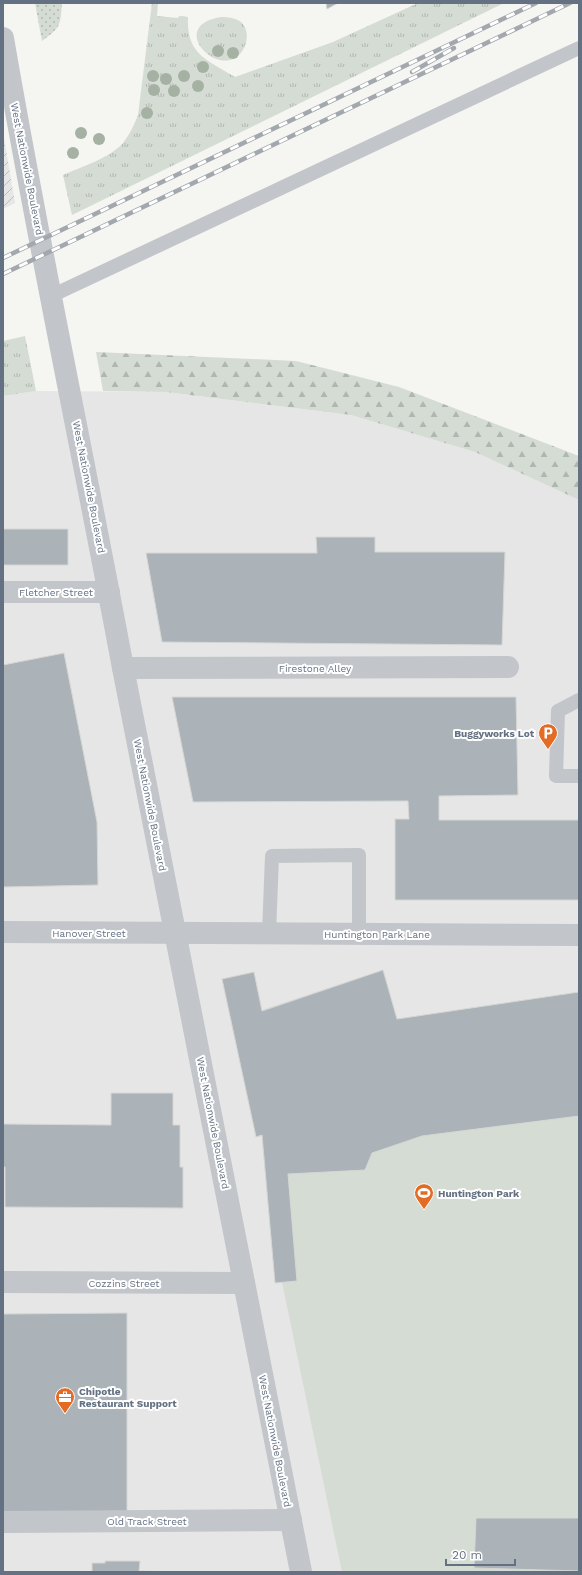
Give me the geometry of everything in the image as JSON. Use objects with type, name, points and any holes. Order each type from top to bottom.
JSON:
[{"type":"street","name":"West Nationwide Boulevard","points":[[3,38],[11,126],[51,296],[301,1572]]},
{"type":"street","name":"Fletcher Street","points":[[3,592],[109,592]]},
{"type":"street","name":"Firestone Alley","points":[[123,668],[508,667]]},
{"type":"street","name":"Hanover Street","points":[[3,932],[176,933]]},
{"type":"street","name":"Huntington Park Lane","points":[[176,933],[579,935]]},
{"type":"street","name":"Cozzins Street","points":[[3,1282],[244,1283]]},
{"type":"street","name":"Old Track Street","points":[[3,1522],[290,1520]]},
{"type":"lane","points":[[51,296],[579,48]]},
{"type":"lane","points":[[558,711],[579,700]]},
{"type":"lane","points":[[558,711],[579,712]]},
{"type":"lane","points":[[558,711],[556,776],[579,776]]},
{"type":"lane","points":[[269,934],[272,856],[359,855],[358,934]]},
{"type":"shaded area","points":[[3,132],[15,203],[3,209]]},
{"type":"shaded area","points":[[36,391],[166,392],[351,415],[475,452],[579,500],[579,1572],[3,1572],[3,396]]},
{"type":"green space","points":[[35,3],[62,3],[61,17],[56,29],[42,41]]},
{"type":"green space","points":[[152,3],[158,3],[157,16],[178,18],[179,16],[188,17],[188,30],[195,48],[208,61],[235,77],[333,42],[418,3],[504,3],[72,215],[63,175],[95,162],[111,153],[123,143],[128,136],[138,115]]},
{"type":"green space","points":[[221,17],[232,18],[241,22],[245,27],[247,38],[246,44],[240,54],[230,60],[221,60],[212,57],[204,51],[199,44],[197,36],[199,28],[207,21]]},
{"type":"green space","points":[[25,336],[36,391],[3,396],[3,341]]},
{"type":"green space","points":[[96,352],[296,361],[399,387],[579,456],[579,500],[475,452],[351,415],[166,392],[103,391]]},
{"type":"green space","name":"Huntington Park","points":[[383,970],[397,1019],[579,992],[579,1572],[342,1572],[282,1282],[275,1283],[262,1136],[256,1137],[222,979],[254,972],[262,1010]]},
{"type":"building","points":[[326,3],[338,3],[327,9]]},
{"type":"building","points":[[4,529],[68,529],[68,565],[4,565]]},
{"type":"building","points":[[316,537],[375,537],[375,552],[505,552],[502,645],[162,642],[146,553],[317,553]]},
{"type":"building","points":[[64,653],[97,822],[98,885],[3,887],[3,665]]},
{"type":"building","points":[[172,697],[516,697],[518,795],[439,796],[439,820],[579,820],[579,900],[395,900],[395,819],[409,819],[408,801],[193,802]]},
{"type":"building","points":[[383,970],[397,1019],[579,992],[579,1116],[422,1136],[372,1153],[365,1170],[288,1174],[297,1281],[275,1283],[262,1135],[256,1137],[222,979],[254,972],[262,1011]]},
{"type":"building","points":[[111,1093],[173,1093],[173,1125],[180,1125],[180,1167],[183,1167],[183,1208],[5,1207],[3,1124],[111,1125]]},
{"type":"building","name":"Chipotle Restaurant Support","points":[[127,1313],[127,1514],[3,1515],[3,1314]]},
{"type":"building","points":[[476,1518],[579,1518],[579,1571],[474,1568]]},
{"type":"building","points":[[105,1561],[140,1561],[139,1571],[181,1572],[92,1572],[92,1563],[105,1563]]},
{"type":"railway","points":[[3,258],[536,3]]},
{"type":"railway","points":[[3,274],[570,3]]},
{"type":"railway","points":[[412,72],[454,48]]},
{"type":"place","name":"Buggyworks Lot","points":[[548,750]]},
{"type":"place","name":"Huntington Park","points":[[424,1210]]},
{"type":"place","name":"Chipotle Restaurant Support","points":[[65,1414]]}]
